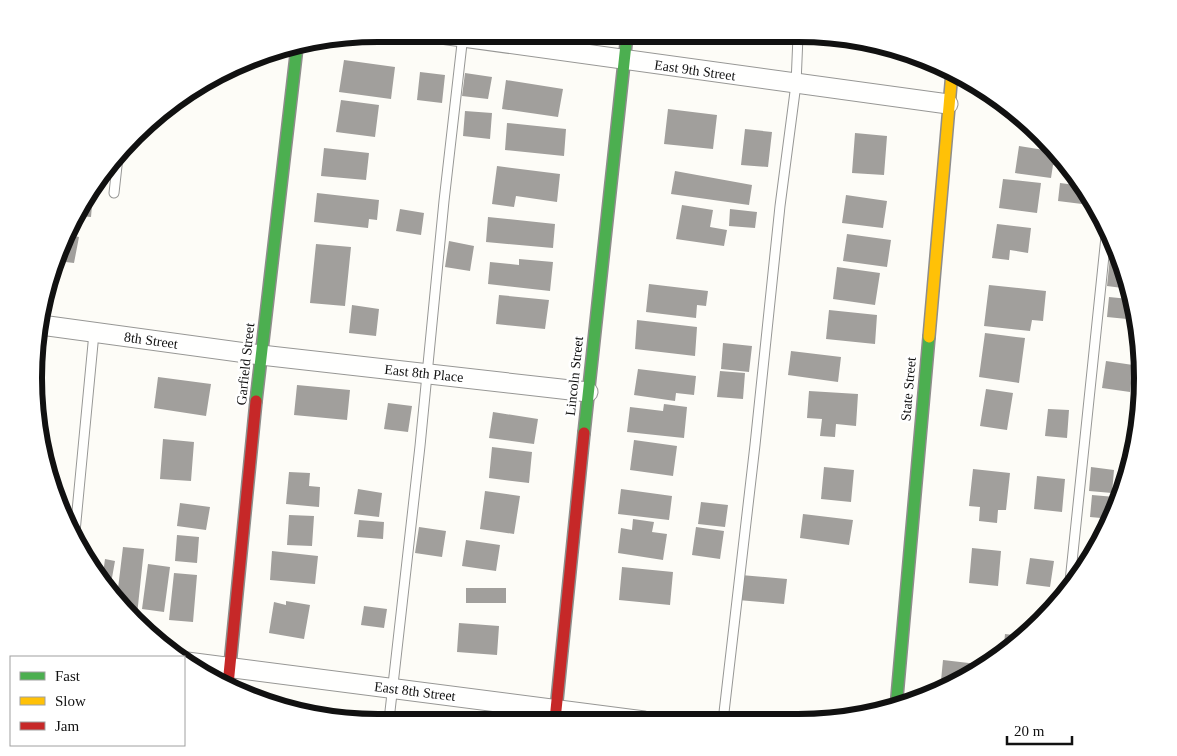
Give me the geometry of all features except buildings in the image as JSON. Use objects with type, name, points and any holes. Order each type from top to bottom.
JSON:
[{"type":"street","name":"East 9th Street","points":[[503,42],[948,104]]},
{"type":"street","name":"Lincoln Street","points":[[556,714],[588,392],[626,42]]},
{"type":"street","name":"Garfield Street","points":[[229,678],[261,355],[296,53]]},
{"type":"street","name":"State Street","points":[[897,699],[951,79]]},
{"type":"street","name":"8th Street","points":[[47,326],[261,355]]},
{"type":"street","name":"East 8th Place","points":[[261,355],[588,392]]},
{"type":"street","name":"East 8th Street","points":[[202,664],[392,688],[550,714]]},
{"type":"lane","points":[[390,714],[462,42]]},
{"type":"lane","points":[[724,714],[779,215],[796,84],[798,42]]},
{"type":"lane","points":[[114,194],[117,168]]},
{"type":"lane","points":[[1071,574],[1105,240]]},
{"type":"lane","points":[[76,523],[94,332]]},
{"type":"traffic: fast","points":[[584,433],[626,42]]},
{"type":"traffic: fast","points":[[256,401],[296,53]]},
{"type":"traffic: fast","points":[[897,699],[929,337]]},
{"type":"traffic: slow","points":[[929,337],[951,79]]},
{"type":"traffic: jam","points":[[229,678],[256,401]]},
{"type":"traffic: jam","points":[[556,714],[584,433]]}]
